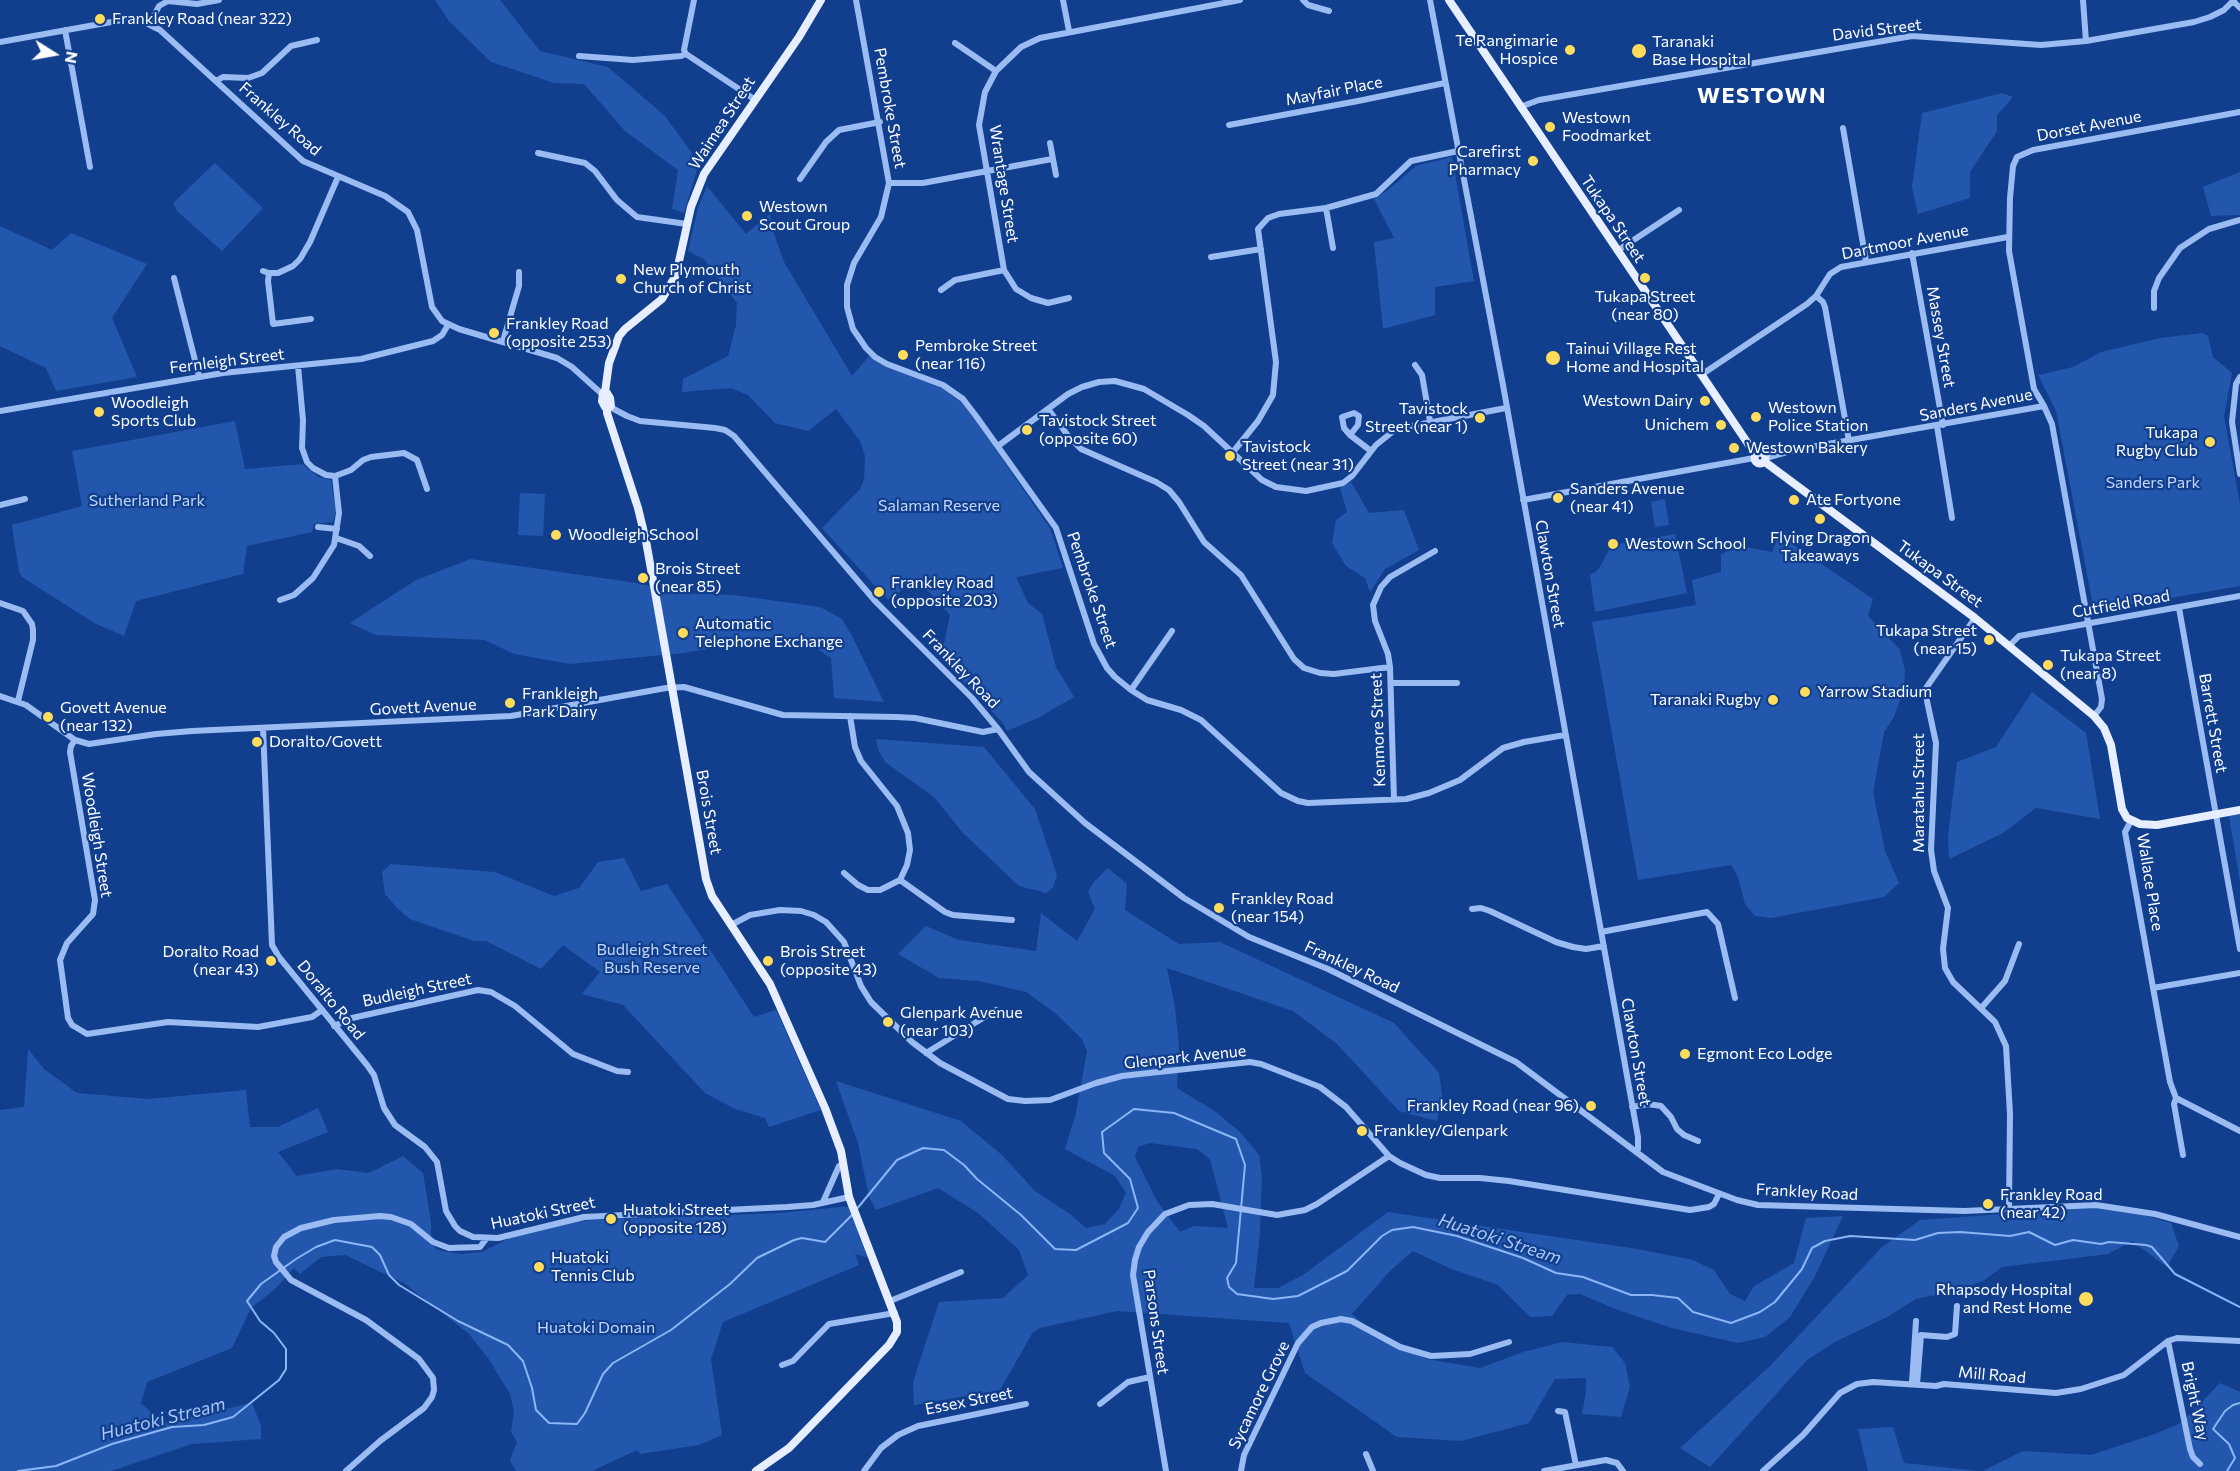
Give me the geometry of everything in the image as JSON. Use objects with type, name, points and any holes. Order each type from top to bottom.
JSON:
[{"type":"main road","name":"Waimea Street","points":[[603,393],[609,363],[619,336],[632,322],[662,299],[676,275],[690,207],[704,174],[799,37],[820,0]]},
{"type":"main road","name":"Tukapa Street","points":[[1449,0],[1755,456],[1760,452],[1765,460],[2010,645],[2094,716]]},
{"type":"main road","name":"Brois Street","points":[[603,393],[610,399],[607,412],[641,518],[706,879],[712,896],[770,984],[837,1135],[851,1200]]},
{"type":"main road","name":"Wallace Place","points":[[2094,716],[2108,737],[2122,809],[2131,821]]},
{"type":"main road","points":[[2131,821],[2157,825],[2240,810]]},
{"type":"main road","points":[[756,1471],[789,1448],[889,1345],[897,1332],[895,1313],[851,1200]]},
{"type":"street","points":[[0,42],[128,19],[150,24],[159,6],[168,1],[197,4],[219,0]]},
{"type":"street","points":[[694,0],[684,45],[686,54],[754,99]]},
{"type":"street","name":"Pembroke Street","points":[[856,0],[889,183],[881,217],[850,275],[846,296],[853,329],[866,348],[887,364],[943,385],[958,395],[998,446],[1056,528],[1094,644],[1107,668],[1131,690],[1147,700],[1191,714],[1201,720],[1272,786],[1290,798],[1316,804],[1350,800],[1394,800],[1418,796],[1465,776],[1503,748],[1566,735]]},
{"type":"street","points":[[1063,0],[1069,31]]},
{"type":"street","name":"Wrantage Street","points":[[1069,298],[1048,303],[1030,298],[1016,289],[1004,270],[980,138],[980,114],[985,92],[996,71],[1014,53],[1031,42],[1069,31],[1240,0]]},
{"type":"street","points":[[1303,0],[1308,5],[1329,11]]},
{"type":"street","name":"Clawton Street","points":[[1430,0],[1604,946],[1638,1137],[1636,1152]]},
{"type":"street","points":[[2083,0],[2086,41]]},
{"type":"street","points":[[2233,1],[2240,8]]},
{"type":"street","name":"David Street","points":[[1520,107],[1539,100],[1906,37],[1924,36],[2041,45],[2086,41],[2194,22],[2211,17],[2233,1]]},
{"type":"street","name":"Frankley Road","points":[[150,24],[160,30],[303,161],[393,200],[408,212],[417,230],[432,307],[437,317],[448,325]]},
{"type":"street","points":[[65,30],[90,167]]},
{"type":"street","points":[[216,81],[223,76],[248,78],[262,73],[291,46],[317,40]]},
{"type":"street","points":[[955,43],[996,71]]},
{"type":"street","points":[[579,56],[633,60],[686,54]]},
{"type":"street","name":"Mayfair Place","points":[[1228,125],[1445,83]]},
{"type":"street","name":"Dorset Avenue","points":[[2044,406],[2034,389],[2008,237],[2013,166],[2021,154],[2032,150],[2240,112]]},
{"type":"street","points":[[800,179],[826,142],[839,130],[879,122]]},
{"type":"street","points":[[1843,128],[1866,261]]},
{"type":"street","points":[[1050,142],[1056,175]]},
{"type":"street","points":[[1233,452],[1258,421],[1273,395],[1276,362],[1258,229],[1268,218],[1278,214],[1326,208],[1376,194],[1411,161],[1458,151]]},
{"type":"street","points":[[538,153],[585,163],[595,171],[617,200],[637,217],[687,225]]},
{"type":"street","points":[[889,183],[917,184],[1052,159]]},
{"type":"street","points":[[311,319],[273,324],[266,272],[286,270],[300,259],[310,242],[338,177]]},
{"type":"street","points":[[1326,208],[1333,248]]},
{"type":"street","points":[[1617,251],[1679,210]]},
{"type":"street","points":[[2154,308],[2154,291],[2159,278],[2180,248],[2209,229],[2240,220]]},
{"type":"street","name":"Dartmoor Avenue","points":[[1701,375],[1799,310],[1816,296],[1834,270],[1866,261],[2008,237]]},
{"type":"street","points":[[1211,257],[1261,249]]},
{"type":"street","name":"Massey Street","points":[[1912,253],[1953,518]]},
{"type":"street","points":[[941,290],[955,280],[1004,270]]},
{"type":"street","points":[[503,341],[519,286],[519,272]]},
{"type":"street","points":[[174,278],[199,376]]},
{"type":"street","points":[[1816,296],[1823,302],[1825,308],[1849,441]]},
{"type":"street","points":[[448,325],[557,358],[572,367],[603,393]]},
{"type":"street","name":"Fernleigh Street","points":[[0,411],[199,376],[361,359],[427,343],[442,335],[448,325]]},
{"type":"street","points":[[1415,365],[1422,375],[1430,421]]},
{"type":"street","points":[[298,366],[304,455],[313,468],[326,475],[335,476],[351,470],[363,460],[371,457],[404,453],[417,460],[427,489]]},
{"type":"street","points":[[2240,376],[2236,384],[2232,422],[2240,474]]},
{"type":"street","points":[[998,446],[1068,394],[1099,382],[1122,382],[1144,389],[1188,415],[1233,452],[1262,480],[1283,489],[1306,491],[1343,483],[1363,465],[1383,437],[1396,429],[1506,408]]},
{"type":"street","name":"Sanders Avenue","points":[[1765,460],[1794,450],[2044,406],[2052,424],[2088,624]]},
{"type":"street","name":"Frankley Road","points":[[609,407],[640,421],[715,428],[725,430],[734,436],[876,602],[972,698],[1029,772],[1056,799],[1115,847],[1184,898],[1249,937],[1328,969],[1499,1053],[1531,1072],[1663,1172],[1719,1194],[1758,1205],[1953,1210],[2111,1206],[2155,1214],[2240,1237]]},
{"type":"street","points":[[1048,409],[1081,449],[1169,490],[1204,542],[1242,575],[1298,664],[1311,671],[1328,674],[1390,667]]},
{"type":"street","points":[[1350,435],[1371,451]]},
{"type":"street","points":[[1523,500],[1755,456]]},
{"type":"street","points":[[280,600],[294,595],[313,578],[328,557],[336,538],[339,513],[335,476]]},
{"type":"street","points":[[0,506],[25,499]]},
{"type":"street","points":[[318,527],[337,529]]},
{"type":"street","points":[[336,538],[359,546],[370,556]]},
{"type":"street","name":"Kenmore Street","points":[[1394,800],[1390,667],[1388,654],[1373,615],[1375,599],[1381,587],[1390,578],[1435,551]]},
{"type":"street","name":"Cutfield Road","points":[[2010,645],[2019,636],[2240,596]]},
{"type":"street","points":[[0,603],[23,611],[32,624],[33,640],[18,701]]},
{"type":"street","name":"Barrett Street","points":[[2179,608],[2240,949]]},
{"type":"street","name":"Maratahu Street","points":[[1975,618],[1928,682],[1926,696],[1936,743],[1932,861],[1948,909],[1943,949],[1945,968],[1953,982],[1982,1007],[1999,1029],[2006,1046],[2010,1114],[2009,1209]]},
{"type":"street","points":[[2088,624],[2102,699],[2094,716]]},
{"type":"street","points":[[1131,690],[1172,631]]},
{"type":"street","points":[[1391,683],[1457,683]]},
{"type":"street","name":"Govett Avenue","points":[[0,696],[18,701],[75,740],[95,744],[156,734],[511,716],[684,687],[783,715],[915,718],[983,732],[998,729]]},
{"type":"street","points":[[844,873],[868,890],[880,890],[900,880],[907,865],[910,850],[904,819],[897,806],[861,761],[855,747],[850,716]]},
{"type":"street","name":"Doralto Road","points":[[263,728],[272,945],[279,957],[374,1075],[384,1108],[395,1125],[425,1146],[437,1162],[446,1211],[455,1226],[465,1234],[486,1239]]},
{"type":"street","name":"Woodleigh Street","points":[[75,740],[70,752],[95,900],[93,914],[67,944],[60,960],[68,1018],[72,1025],[87,1034],[168,1022],[258,1027],[312,1017],[322,1010]]},
{"type":"street","name":"Wallace Place","points":[[2131,821],[2125,832],[2170,1082],[2176,1098],[2174,1104],[2182,1155]]},
{"type":"street","points":[[900,880],[945,912],[953,915],[1012,920]]},
{"type":"street","points":[[1472,909],[1481,908],[1490,911],[1556,942],[1573,947],[1586,949],[1604,946]]},
{"type":"street","name":"Glenpark Avenue","points":[[731,924],[750,915],[780,910],[801,911],[826,922],[850,951],[861,986],[871,1002],[926,1053],[1008,1099],[1050,1100],[1122,1076],[1238,1062],[1261,1064],[1320,1087],[1346,1107],[1389,1156],[1413,1170],[1440,1178],[1509,1181],[1690,1210],[1709,1207],[1714,1204],[1719,1194]]},
{"type":"street","points":[[1601,932],[1707,912],[1718,924],[1735,998]]},
{"type":"street","points":[[1982,1007],[2005,981],[2019,944]]},
{"type":"street","points":[[2153,988],[2240,973]]},
{"type":"street","name":"Budleigh Street","points":[[334,1026],[352,1018],[478,990],[491,992],[515,1006],[573,1054],[617,1071],[628,1072]]},
{"type":"street","points":[[926,1053],[996,1010]]},
{"type":"street","points":[[2176,1098],[2240,1131]]},
{"type":"street","points":[[1632,1107],[1648,1104],[1661,1106],[1671,1117],[1677,1129],[1698,1141]]},
{"type":"street","name":"Parsons Street","points":[[1166,1471],[1133,1275],[1139,1248],[1154,1225],[1165,1214],[1189,1205],[1212,1204],[1277,1215],[1305,1210],[1389,1156]]},
{"type":"street","points":[[823,1202],[839,1166],[842,1165]]},
{"type":"street","name":"Huatoki Street","points":[[346,1471],[380,1441],[424,1408],[432,1397],[433,1378],[419,1359],[366,1320],[291,1280],[276,1262],[274,1256],[276,1247],[284,1237],[291,1233],[315,1224],[350,1218],[391,1217],[411,1224],[433,1242],[449,1248],[480,1247],[486,1239],[568,1220],[602,1215],[787,1208],[851,1200]]},
{"type":"street","points":[[890,1301],[961,1272]]},
{"type":"street","points":[[1915,1383],[1921,1335],[1947,1337],[1955,1334],[1957,1306]]},
{"type":"street","points":[[782,1365],[793,1361],[829,1324],[895,1313]]},
{"type":"street","name":"Sycamore Grove","points":[[1240,1471],[1244,1455],[1298,1343],[1312,1327],[1341,1319],[1352,1321],[1400,1347],[1431,1356],[1470,1354],[1509,1342]]},
{"type":"street","points":[[1915,1383],[1917,1322]]},
{"type":"street","points":[[2168,1341],[2177,1338],[2240,1341]]},
{"type":"street","name":"Mill Road","points":[[1763,1471],[1803,1435],[1828,1404],[1848,1387],[1874,1382],[1936,1386],[1944,1384],[2043,1393],[2081,1389],[2124,1375],[2168,1341]]},
{"type":"street","name":"Bright Way","points":[[2168,1341],[2190,1449],[2193,1457],[2200,1464]]},
{"type":"street","points":[[1100,1404],[1128,1382],[1149,1377]]},
{"type":"street","name":"Essex Street","points":[[864,1471],[881,1448],[898,1435],[918,1426],[1026,1404]]},
{"type":"street","points":[[1558,1411],[1565,1412],[1576,1465]]},
{"type":"street","points":[[1366,1454],[1373,1471]]},
{"type":"street","points":[[1544,1471],[1612,1461],[1617,1463],[1623,1471]]},
{"type":"green space","points":[[435,0],[500,0],[540,51],[608,67],[665,116],[699,163],[684,213],[672,209],[678,170],[625,131],[584,84],[554,83],[491,62],[449,21]]},
{"type":"green space","points":[[2002,93],[2013,97],[1997,115],[1997,131],[1970,172],[1970,198],[1918,214],[1912,187],[1922,113]]},
{"type":"green space","points":[[1452,157],[1474,281],[1435,287],[1435,315],[1383,329],[1374,242],[1394,238],[1374,199],[1416,166]]},
{"type":"green space","points":[[215,163],[263,208],[222,251],[177,211],[173,203]]},
{"type":"green space","points":[[2240,172],[2240,215],[2211,216],[2203,187]]},
{"type":"green space","name":"Salaman Reserve","points":[[707,186],[746,234],[770,214],[772,228],[784,262],[852,376],[869,356],[942,388],[963,403],[1050,528],[1063,568],[1016,577],[1028,603],[1042,614],[1056,667],[1074,697],[1038,718],[1007,731],[1003,723],[941,658],[950,615],[928,591],[913,582],[888,600],[822,528],[860,489],[864,480],[865,456],[860,441],[836,409],[808,431],[775,423],[748,395],[731,388],[682,392],[683,379],[728,356],[736,325],[737,303],[704,259],[688,251],[698,208]]},
{"type":"green space","points":[[0,226],[52,250],[71,233],[147,264],[112,318],[137,377],[56,391],[46,368],[0,346]]},
{"type":"green space","name":"Sanders Park","points":[[2202,333],[2208,336],[2213,357],[2232,373],[2224,416],[2240,504],[2240,586],[2094,611],[2056,411],[2038,375],[2073,367],[2101,352],[2160,338]]},
{"type":"green space","name":"Sutherland Park","points":[[235,421],[245,469],[303,464],[318,477],[331,480],[336,511],[333,522],[314,524],[312,532],[247,546],[243,574],[136,601],[124,636],[94,623],[22,577],[19,572],[12,525],[82,506],[72,451]]},
{"type":"green space","points":[[1351,482],[1369,513],[1404,510],[1419,550],[1385,569],[1370,592],[1365,578],[1346,566],[1332,543],[1336,520],[1347,512],[1340,488]]},
{"type":"green space","points":[[520,493],[545,494],[543,536],[518,535]]},
{"type":"green space","points":[[1665,499],[1669,525],[1655,527],[1651,502]]},
{"type":"green space","points":[[1675,534],[1687,593],[1595,612],[1590,575],[1598,570],[1612,545]]},
{"type":"green space","points":[[1779,535],[1873,599],[1868,616],[1900,650],[1905,671],[1904,687],[1894,717],[1884,732],[1873,792],[1885,851],[1899,883],[1884,897],[1771,918],[1755,916],[1745,904],[1738,877],[1731,865],[1638,880],[1592,622],[1696,605],[1692,580],[1721,572],[1721,554],[1740,546],[1772,552]]},
{"type":"green space","points":[[471,559],[643,584],[673,593],[734,595],[820,607],[842,619],[884,702],[834,698],[831,658],[813,646],[771,637],[684,653],[570,664],[514,654],[485,640],[376,635],[350,623],[416,580]]},
{"type":"green space","points":[[2032,692],[2086,733],[2100,819],[2036,808],[2003,833],[1949,859],[1948,836],[1957,762],[1996,747]]},
{"type":"green space","points":[[876,739],[984,747],[1035,809],[1057,875],[1053,888],[1046,893],[1019,886],[963,833],[934,797],[885,762]]},
{"type":"green space","points":[[2240,814],[2240,882],[2229,816]]},
{"type":"green space","name":"Budleigh Street Bush Reserve","points":[[624,858],[641,891],[667,884],[754,1017],[776,1010],[821,1110],[769,1127],[765,1118],[735,1109],[705,1093],[623,1005],[582,994],[600,972],[563,945],[541,969],[486,941],[474,941],[410,919],[385,894],[382,872],[391,864],[495,872],[554,896],[579,888],[598,862]]},
{"type":"green space","points":[[1108,868],[1127,884],[1125,910],[1179,944],[1220,942],[1394,1023],[1439,1073],[1442,1095],[1437,1121],[1399,1111],[1337,1044],[1293,1011],[1167,968],[1175,1007],[1179,1049],[1177,1088],[1216,1112],[1240,1132],[1259,1155],[1262,1177],[1260,1232],[1254,1288],[1278,1288],[1303,1275],[1388,1212],[1637,1249],[1693,1260],[1714,1270],[1730,1294],[1745,1301],[1754,1286],[1794,1263],[1806,1218],[1843,1216],[1815,1276],[1790,1317],[1765,1337],[1738,1343],[1672,1328],[1615,1309],[1580,1294],[1567,1295],[1552,1316],[1530,1317],[1498,1285],[1449,1268],[1413,1251],[1390,1271],[1352,1314],[1375,1334],[1426,1359],[1480,1368],[1523,1352],[1562,1342],[1612,1347],[1625,1363],[1630,1387],[1621,1417],[1582,1414],[1586,1378],[1555,1379],[1529,1423],[1461,1441],[1397,1437],[1305,1373],[1289,1323],[1117,1311],[1040,1328],[1033,1332],[1000,1390],[914,1405],[913,1382],[939,1302],[1003,1298],[1028,1275],[1019,1250],[978,1213],[938,1188],[876,1210],[869,1197],[858,1143],[836,1081],[961,1121],[1002,1155],[1035,1191],[1070,1214],[1086,1228],[1105,1224],[1119,1209],[1126,1193],[1115,1176],[1065,1149],[1076,1113],[1087,1051],[1082,1039],[1054,1012],[1026,992],[979,981],[939,978],[898,954],[926,926],[959,940],[1036,951],[1041,913],[1077,941],[1095,909],[1088,892],[1093,883]],"holes":[[[1150,1143],[1197,1149],[1210,1159],[1228,1228],[1194,1226],[1180,1232],[1157,1201],[1135,1157],[1138,1147]]]},
{"type":"green space","name":"Huatoki Domain","points":[[28,1049],[44,1069],[77,1093],[148,1099],[246,1090],[250,1127],[278,1127],[318,1108],[328,1132],[278,1152],[297,1176],[337,1169],[369,1173],[403,1156],[423,1173],[431,1222],[431,1242],[436,1249],[443,1251],[461,1254],[482,1252],[516,1235],[576,1221],[780,1213],[849,1207],[867,1257],[855,1254],[859,1265],[723,1322],[711,1359],[722,1435],[699,1445],[640,1454],[637,1450],[592,1471],[516,1471],[510,1460],[517,1442],[511,1432],[514,1412],[510,1394],[488,1358],[469,1334],[404,1283],[345,1255],[321,1257],[300,1274],[294,1268],[274,1290],[251,1308],[232,1348],[147,1382],[141,1403],[162,1423],[252,1403],[261,1426],[261,1439],[192,1444],[111,1471],[0,1471],[0,1110],[24,1107]]},
{"type":"green space","points":[[2112,1206],[2171,1223],[2179,1246],[2167,1267],[2132,1241],[2108,1254],[2002,1267],[1983,1281],[1955,1291],[1916,1299],[1887,1317],[1835,1342],[1807,1360],[1710,1467],[1680,1448],[1770,1366],[1882,1247],[1920,1220]]},
{"type":"green space","points":[[2220,1383],[2240,1392],[2240,1471],[1983,1471],[2023,1451],[2091,1455],[2155,1434],[2181,1423]]},
{"type":"green space","points":[[1893,1427],[1904,1463],[1979,1471],[1868,1471],[1858,1429]]},
{"type":"waterway","name":"Huatoki Stream","points":[[856,1210],[897,1160],[923,1148],[944,1150],[1021,1215],[1055,1249],[1076,1250],[1128,1223],[1138,1208],[1130,1179],[1104,1153],[1102,1132],[1134,1109],[1174,1113],[1236,1139],[1245,1165],[1236,1263],[1227,1278],[1229,1287],[1237,1294],[1273,1299],[1298,1296],[1347,1271],[1382,1236],[1392,1230],[1413,1227],[1457,1236],[1523,1258],[1556,1273],[1583,1277],[1631,1295],[1678,1298],[1693,1312],[1731,1323],[1760,1312],[1775,1302],[1802,1269],[1812,1248],[1825,1241],[1850,1236],[1915,1240],[1938,1233],[1960,1232],[2010,1236],[2029,1232],[2055,1245],[2073,1240],[2152,1247],[2175,1274],[2240,1307]]},
{"type":"waterway","name":"Huatoki Stream","points":[[18,1471],[56,1466],[112,1444],[172,1427],[204,1425],[233,1417],[279,1380],[286,1369],[286,1349],[274,1333],[260,1321],[247,1301],[261,1284],[296,1259],[316,1247],[335,1240],[372,1247],[380,1255],[389,1275],[399,1285],[458,1321],[508,1345],[523,1361],[536,1410],[549,1423],[577,1424],[585,1413],[603,1374],[613,1363],[671,1330],[730,1284],[757,1258],[802,1238],[825,1242],[853,1214]]},
{"type":"waterway","name":"Huatoki Stream","points":[[2227,1471],[2235,1458],[2229,1444],[2213,1429],[2225,1411],[2240,1403]]},
{"type":"place","name":"Frankley Road (near 322)","points":[[100,19]]},
{"type":"place","name":"Te Rangimarie Hospice","points":[[1570,50]]},
{"type":"place","name":"Taranaki Base Hospital","points":[[1639,51]]},
{"type":"place","name":"Westown Foodmarket","points":[[1550,127]]},
{"type":"place","name":"Carefirst Pharmacy","points":[[1533,161]]},
{"type":"place","name":"Westown Scout Group","points":[[747,216]]},
{"type":"place","name":"Tukapa Street (near 80)","points":[[1645,278]]},
{"type":"place","name":"New Plymouth Church of Christ","points":[[621,279]]},
{"type":"place","name":"Frankley Road (opposite 253)","points":[[494,333]]},
{"type":"place","name":"Pembroke Street (near 116)","points":[[903,355]]},
{"type":"place","name":"Tainui Village Rest Home and Hospital","points":[[1553,358]]},
{"type":"place","name":"Westown Dairy","points":[[1705,401]]},
{"type":"place","name":"Woodleigh Sports Club","points":[[99,412]]},
{"type":"place","name":"Westown Police Station","points":[[1756,417]]},
{"type":"place","name":"Tavistock Street (near 1)","points":[[1480,418]]},
{"type":"place","name":"Unichem","points":[[1721,425]]},
{"type":"place","name":"Tavistock Street (opposite 60)","points":[[1027,430]]},
{"type":"place","name":"Tukapa Rugby Club","points":[[2210,442]]},
{"type":"place","name":"Westown Bakery","points":[[1734,448]]},
{"type":"place","name":"Tavistock Street (near 31)","points":[[1230,456]]},
{"type":"place","name":"Sanders Avenue (near 41)","points":[[1558,498]]},
{"type":"place","name":"Ate Fortyone","points":[[1794,500]]},
{"type":"place","name":"Flying Dragon Takeaways","points":[[1820,519]]},
{"type":"place","name":"Woodleigh School","points":[[556,535]]},
{"type":"place","name":"Westown School","points":[[1613,544]]},
{"type":"place","name":"Brois Street (near 85)","points":[[643,578]]},
{"type":"place","name":"Frankley Road (opposite 203)","points":[[879,592]]},
{"type":"place","name":"Automatic Telephone Exchange","points":[[683,633]]},
{"type":"place","name":"Tukapa Street (near 15)","points":[[1989,640]]},
{"type":"place","name":"Tukapa Street (near 8)","points":[[2048,665]]},
{"type":"place","name":"Yarrow Stadium","points":[[1805,692]]},
{"type":"place","name":"Taranaki Rugby","points":[[1773,700]]},
{"type":"place","name":"Frankleigh Park Dairy","points":[[510,703]]},
{"type":"place","name":"Govett Avenue (near 132)","points":[[48,717]]},
{"type":"place","name":"Doralto/Govett","points":[[257,742]]},
{"type":"place","name":"Frankley Road (near 154)","points":[[1219,908]]},
{"type":"place","name":"Doralto Road (near 43)","points":[[271,961]]},
{"type":"place","name":"Brois Street (opposite 43)","points":[[768,961]]},
{"type":"place","name":"Glenpark Avenue (near 103)","points":[[888,1022]]},
{"type":"place","name":"Egmont Eco Lodge","points":[[1685,1054]]},
{"type":"place","name":"Frankley Road (near 96)","points":[[1591,1106]]},
{"type":"place","name":"Frankley/Glenpark","points":[[1362,1131]]},
{"type":"place","name":"Frankley Road (near 42)","points":[[1988,1204]]},
{"type":"place","name":"Huatoki Street (opposite 128)","points":[[611,1219]]},
{"type":"place","name":"Huatoki Tennis Club","points":[[539,1267]]},
{"type":"place","name":"Rhapsody Hospital and Rest Home","points":[[2086,1299]]},
{"type":"district","name":"WESTOWN","points":[[1762,96]]}]
